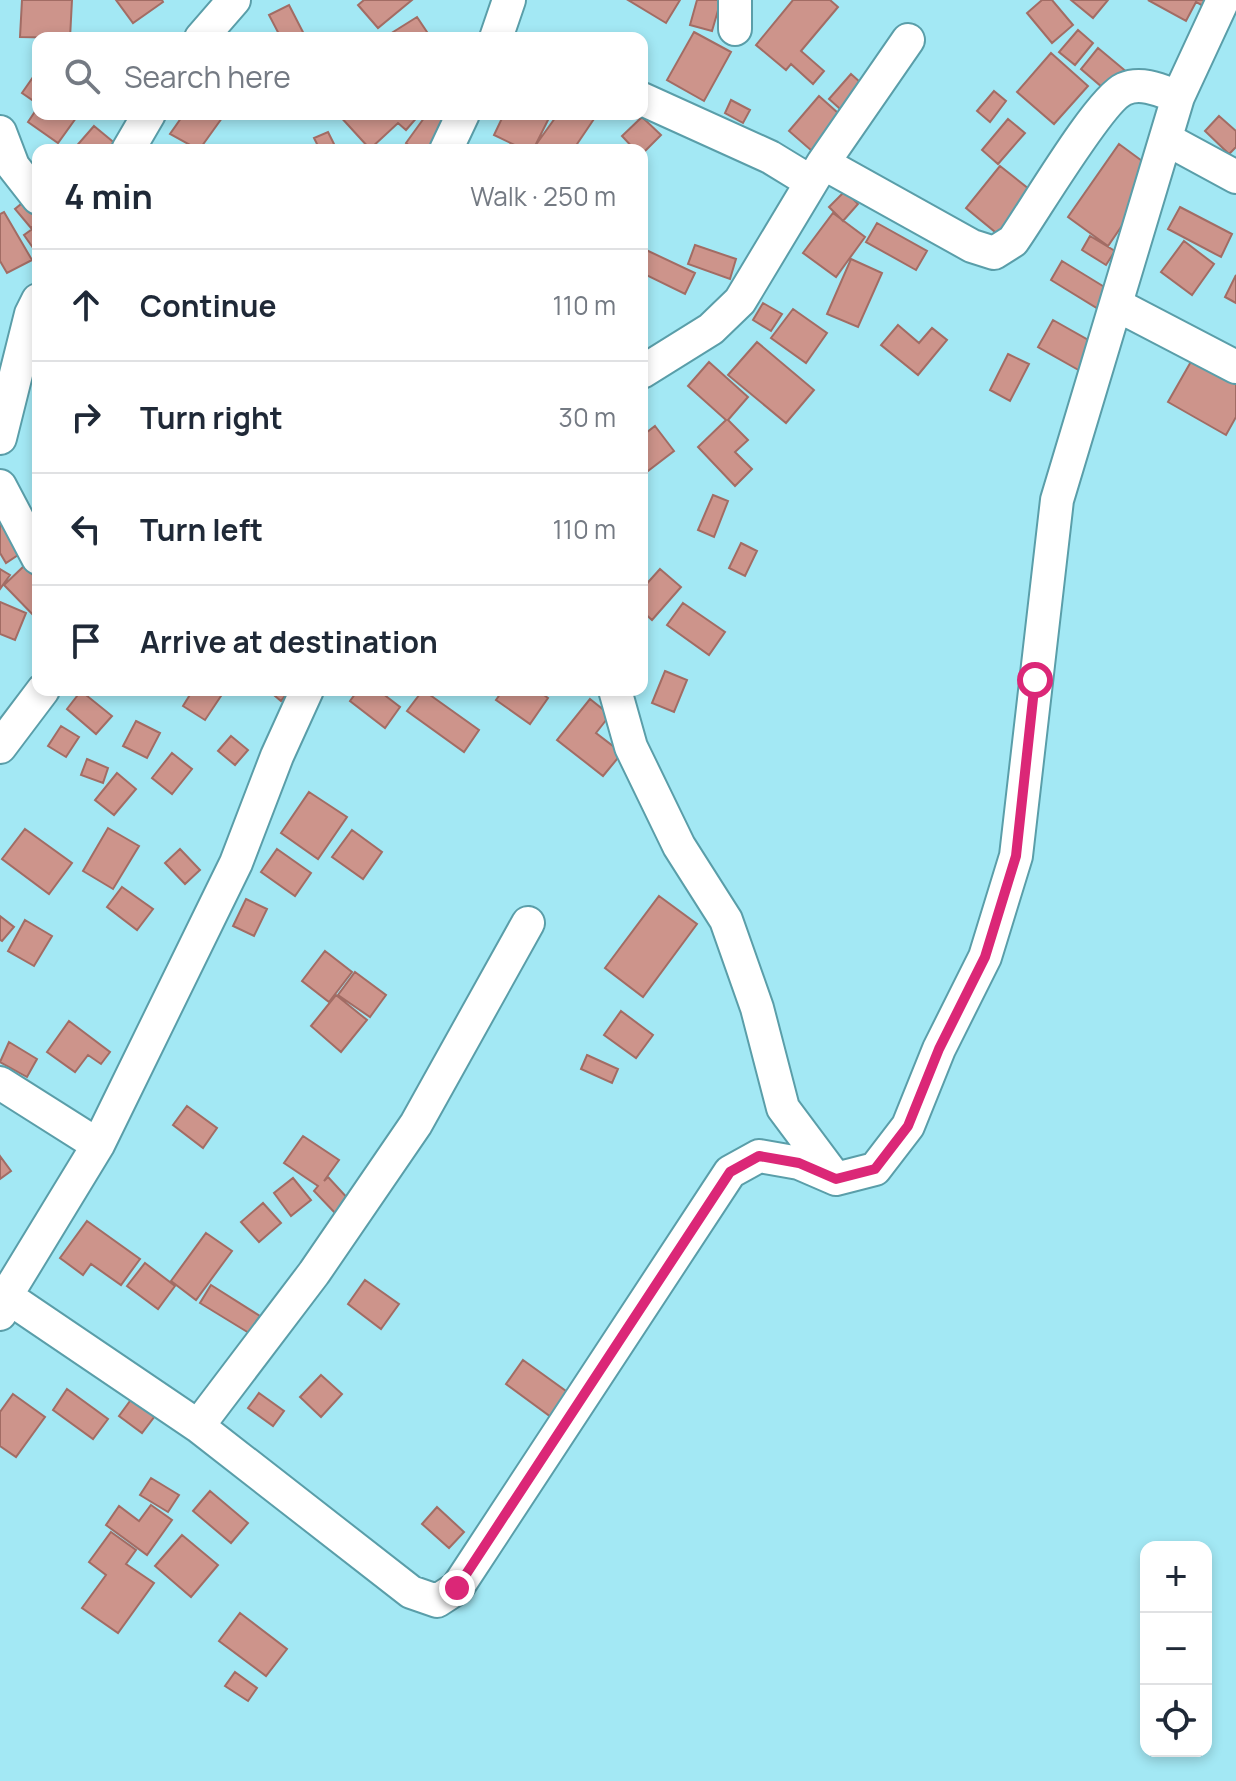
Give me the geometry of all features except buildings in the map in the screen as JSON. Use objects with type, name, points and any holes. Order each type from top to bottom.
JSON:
[{"type":"street","points":[[206,32],[234,0]]},
{"type":"street","points":[[498,32],[509,0]]},
{"type":"street","points":[[304,696],[277,756],[236,863],[98,1145],[3,1305],[198,1426],[411,1592],[437,1601],[457,1588],[730,1172],[759,1156],[799,1163],[836,1179],[875,1169],[908,1126],[939,1049],[985,957],[1016,856],[1057,500],[1178,97],[1223,0]]},
{"type":"street","points":[[648,368],[711,329],[740,301],[817,172],[908,40]]},
{"type":"street","points":[[648,102],[770,157],[817,172],[972,246],[994,253],[1013,241],[1099,114],[1123,89],[1147,86],[1178,97]]},
{"type":"street","points":[[134,144],[146,120]]},
{"type":"street","points":[[449,144],[460,120]]},
{"type":"street","points":[[0,132],[13,166],[32,190]]},
{"type":"street","points":[[1166,139],[1236,177]]},
{"type":"street","points":[[1117,305],[1236,367]]},
{"type":"street","points":[[0,438],[32,312]]},
{"type":"street","points":[[0,486],[32,547]]},
{"type":"street","points":[[0,747],[38,696]]},
{"type":"street","points":[[617,696],[631,747],[679,846],[726,920],[757,1008],[783,1108],[836,1179]]},
{"type":"street","points":[[198,1426],[314,1273],[416,1124],[528,923]]},
{"type":"street","points":[[0,1083],[98,1145]]},
{"type":"route","points":[[457,1588],[730,1172],[759,1156],[799,1163],[836,1179],[875,1169],[908,1126],[939,1049],[985,957],[1016,856],[1035,680]]}]
